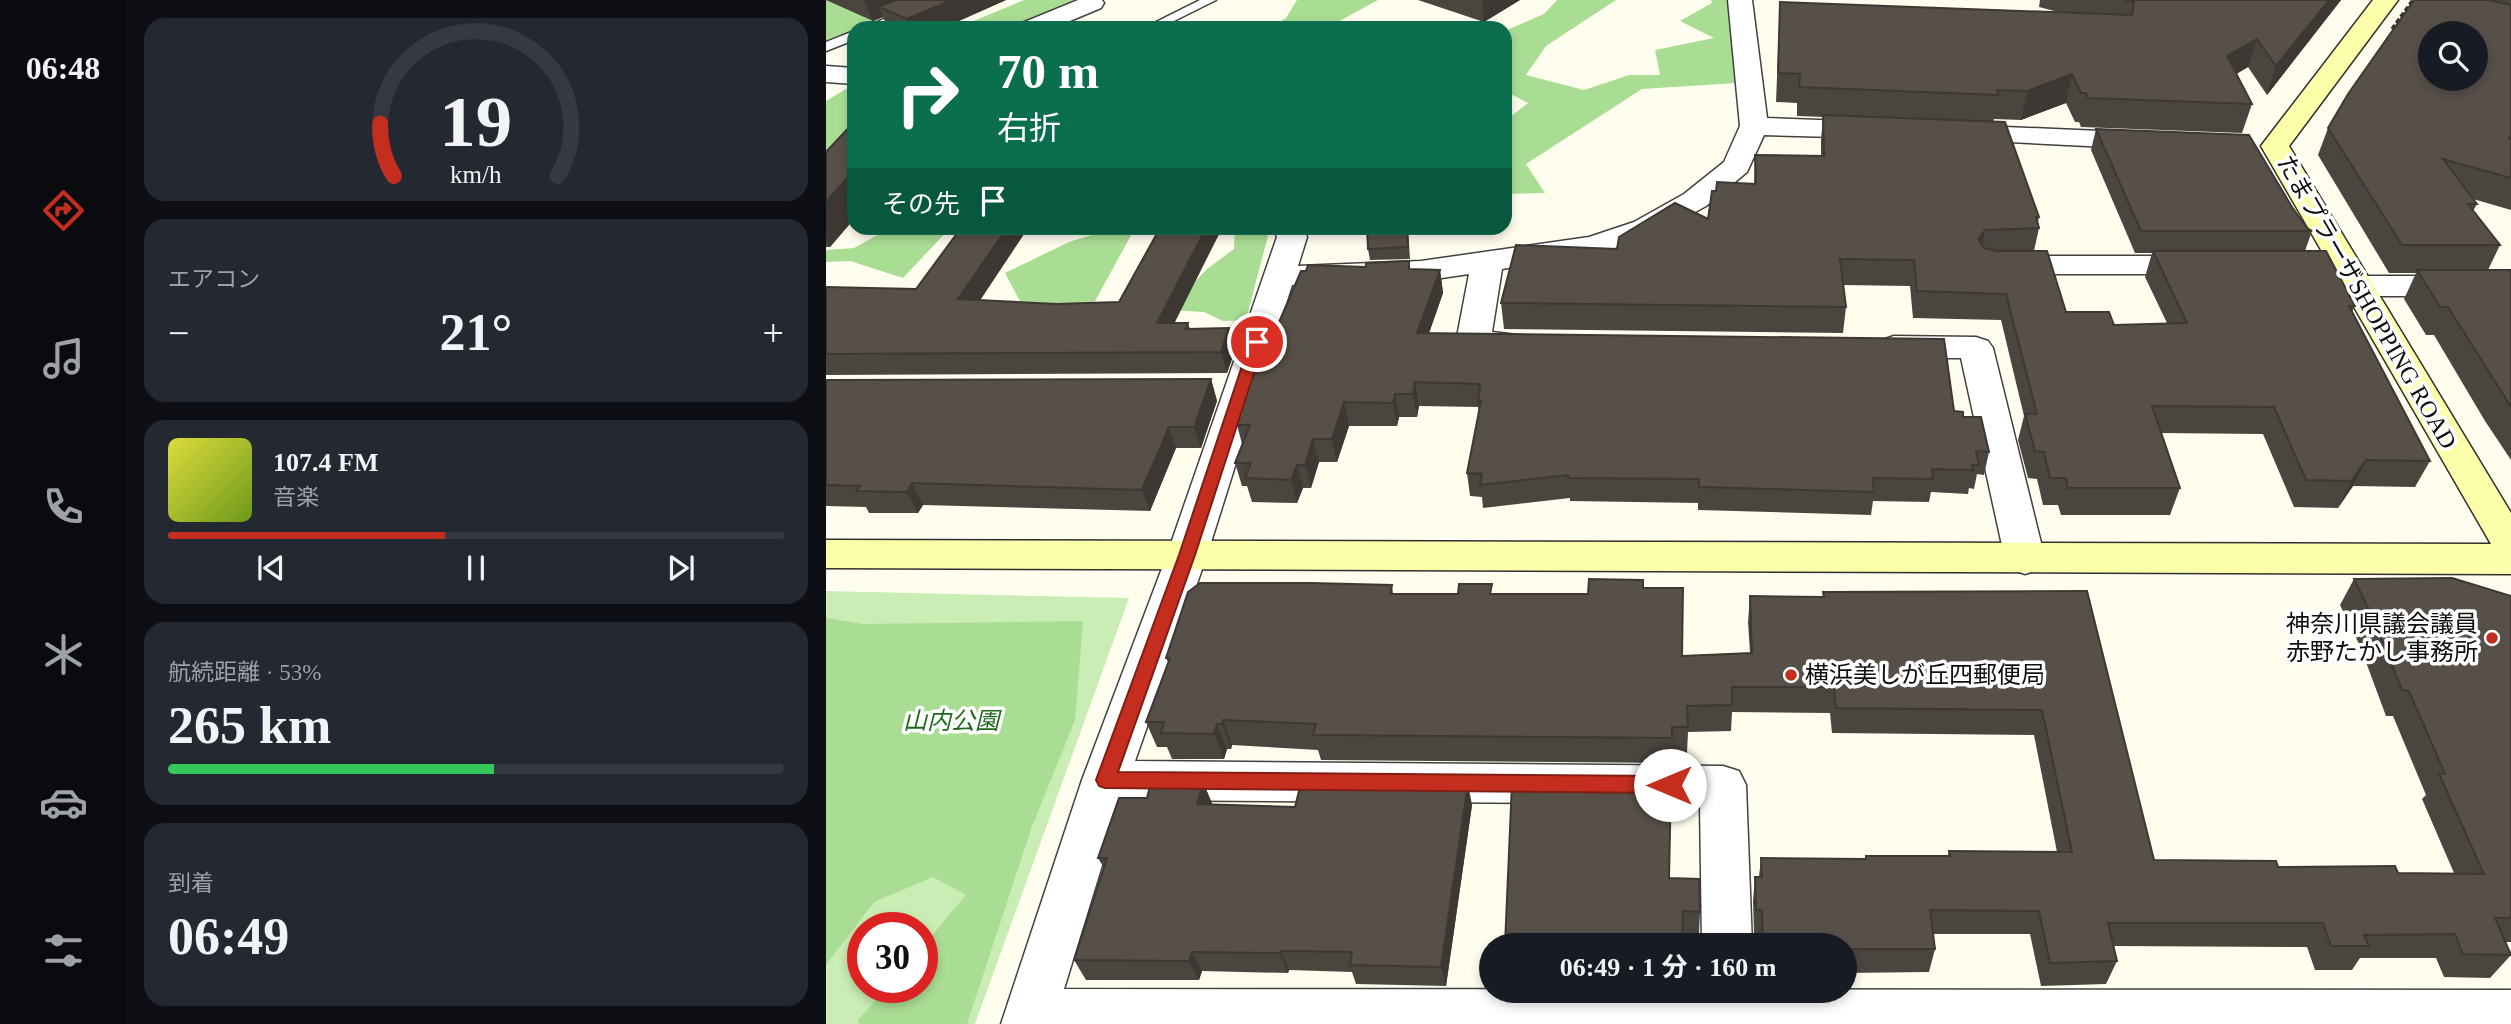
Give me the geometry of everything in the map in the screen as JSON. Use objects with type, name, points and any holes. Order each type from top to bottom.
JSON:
[{"type":"street","points":[[1279,276],[1421,271],[1594,246],[1646,228],[1695,201],[1737,166],[1754,126],[1740,0]]},
{"type":"street","name":"たまプラーザSHOPPING ROAD","points":[[2386,0],[2380,26],[2262,145],[2352,276],[2511,543]]},
{"type":"street","points":[[1047,21],[1093,1]]},
{"type":"street","points":[[1080,21],[1093,1]]},
{"type":"street","points":[[826,74],[847,76]]},
{"type":"street","points":[[1754,126],[2169,142]]},
{"type":"street","points":[[1291,235],[1279,276],[1229,387],[1187,555],[1105,780],[1029,1019],[1215,1020],[1728,1010],[1991,1018],[2263,1019],[2511,1015]]},
{"type":"street","points":[[1487,263],[1473,342],[1543,343]]},
{"type":"street","points":[[1992,265],[2229,265]]},
{"type":"street","points":[[2312,265],[2352,276],[2511,286]]},
{"type":"street","points":[[1864,347],[1976,348],[2025,559]]},
{"type":"street","points":[[826,554],[2511,559]]},
{"type":"street","points":[[1105,780],[1723,785],[1727,933]]},
{"type":"lane","points":[[886,21],[936,0]]},
{"type":"lane","points":[[1165,21],[1210,0]]},
{"type":"lane","points":[[826,47],[847,38]]},
{"type":"path","points":[[2380,26],[2413,0]]},
{"type":"green space","points":[[826,0],[925,0],[876,21],[847,21],[847,33],[826,42]]},
{"type":"green space","points":[[1024,0],[1074,0],[1033,21],[974,21]]},
{"type":"green space","points":[[1297,0],[1378,0],[1340,21],[1281,21]]},
{"type":"green space","points":[[1557,0],[1616,0],[1546,46],[1526,75],[1584,90],[1629,75],[1660,75],[1655,50],[1714,38],[1680,21],[1712,3],[1711,0],[1734,0],[1736,83],[1642,89],[1526,164],[1545,193],[1512,194],[1512,116],[1528,103],[1512,95],[1512,28],[1544,14]]},
{"type":"green space","points":[[847,89],[847,144],[826,169],[826,101]]},
{"type":"green space","points":[[877,235],[943,235],[903,278],[850,261],[826,262],[826,250],[854,248]]},
{"type":"green space","points":[[1092,235],[1131,235],[1094,303],[1022,305],[1005,273],[1069,242]]},
{"type":"green space","points":[[1235,235],[1268,235],[1246,320],[1223,321],[1204,312],[1168,310],[1207,269],[1234,249]]},
{"type":"green space","name":"山内公園","points":[[826,591],[1129,598],[975,1024],[826,1024]]},
{"type":"green space","name":"山内公園","points":[[826,618],[863,624],[1083,621],[1075,720],[1031,829],[967,1024],[859,1024],[858,1020],[873,1003],[938,1003],[938,928],[966,895],[933,877],[874,902],[866,912],[847,912],[847,937],[826,965]]},
{"type":"building","points":[[896,0],[952,0],[907,19],[879,7]]},
{"type":"building","points":[[2125,0],[2329,0],[2276,66],[2257,39],[2227,56],[2252,104],[2088,98],[2086,93],[2081,93],[2072,74],[2027,91],[1997,90],[1998,95],[1799,87],[1800,74],[1778,73],[1780,2],[2132,15],[2134,2]]},
{"type":"building","points":[[2414,0],[2488,0],[2511,5],[2511,178],[2443,159],[2477,204],[2468,204],[2500,245],[2402,245],[2328,128],[2348,94]]},
{"type":"building","points":[[1823,115],[2005,122],[2039,217],[2036,217],[2039,228],[1985,230],[1978,239],[1984,248],[1997,251],[2047,251],[2066,312],[2109,312],[2114,325],[2187,323],[2153,251],[2326,251],[2355,306],[2349,306],[2430,461],[2366,460],[2351,481],[2306,480],[2274,407],[2152,406],[2180,488],[2068,488],[2066,478],[2050,478],[2044,452],[2035,451],[2025,414],[2037,414],[2006,294],[1917,291],[1914,260],[1840,259],[1846,307],[1501,303],[1516,245],[1617,249],[1619,237],[1675,203],[1708,219],[1712,191],[1716,191],[1717,182],[1756,184],[1755,155],[1824,156]]},
{"type":"building","points":[[2096,129],[2249,135],[2292,207],[2312,231],[2141,231]]},
{"type":"building","points":[[847,130],[847,178],[826,202],[826,152]]},
{"type":"building","points":[[956,235],[1002,235],[958,299],[1057,304],[1119,302],[1156,235],[1202,235],[1157,323],[1188,323],[1186,329],[1229,328],[1221,352],[826,354],[826,287],[916,289]]},
{"type":"building","points":[[1367,235],[1407,235],[1408,247],[1368,249]]},
{"type":"building","points":[[1409,261],[1409,269],[1440,270],[1417,333],[1944,339],[1954,411],[1963,412],[1963,417],[1981,417],[1989,452],[1976,451],[1979,465],[1972,465],[1973,470],[1932,469],[1933,479],[1873,478],[1874,492],[1699,487],[1699,479],[1568,478],[1568,475],[1480,485],[1482,474],[1467,473],[1481,401],[1478,402],[1480,384],[1415,382],[1413,394],[1395,394],[1393,403],[1344,402],[1332,439],[1313,439],[1305,465],[1297,465],[1291,480],[1245,478],[1251,463],[1235,463],[1250,425],[1237,425],[1269,327],[1277,327],[1301,271],[1306,271],[1308,265],[1366,267],[1366,263]]},
{"type":"building","points":[[2417,270],[2511,270],[2511,407],[2448,307],[2440,307]]},
{"type":"building","points":[[1211,379],[1194,427],[1169,427],[1142,490],[912,483],[907,492],[856,491],[860,486],[826,485],[826,380]]},
{"type":"building","points":[[2452,578],[2511,596],[2511,918],[2495,918],[2511,955],[2463,954],[2455,934],[2364,935],[2369,946],[2331,946],[2323,923],[2108,923],[2117,961],[2050,963],[2039,911],[1930,910],[1935,949],[1857,949],[1857,933],[1763,933],[1762,910],[1756,910],[1755,877],[1762,877],[1761,858],[1866,859],[1866,856],[1950,856],[1949,851],[2072,852],[2042,710],[1836,708],[1834,687],[1732,687],[1732,705],[1687,706],[1688,727],[1672,727],[1672,738],[1313,735],[1316,724],[1223,720],[1222,724],[1217,724],[1214,734],[1161,733],[1164,722],[1146,722],[1170,658],[1166,658],[1188,592],[1200,583],[1392,585],[1390,594],[1458,594],[1459,584],[1492,584],[1490,594],[1588,594],[1589,579],[1643,580],[1643,588],[1683,588],[1682,656],[1752,653],[1750,596],[1824,597],[1823,592],[2087,591],[2154,860],[2276,861],[2278,867],[2395,866],[2398,873],[2484,874],[2439,774],[2445,774],[2409,691],[2402,690],[2354,579]]},
{"type":"building","points":[[1151,782],[1203,782],[1197,804],[1295,807],[1301,783],[1468,784],[1441,967],[1350,965],[1352,952],[1192,952],[1189,961],[1074,960],[1107,858],[1098,858],[1119,798],[1147,798]]},
{"type":"building","points":[[1512,783],[1671,784],[1669,878],[1699,879],[1700,912],[1683,911],[1682,933],[1506,933]]},
{"type":"place","name":"神奈川県議会議員 赤野たかし事務所","points":[[2492,638]]},
{"type":"place","name":"横浜美しが丘四郵便局","points":[[1791,675]]},
{"type":"route","points":[[1257,342],[1187,555],[1105,780],[1670,785]]}]
